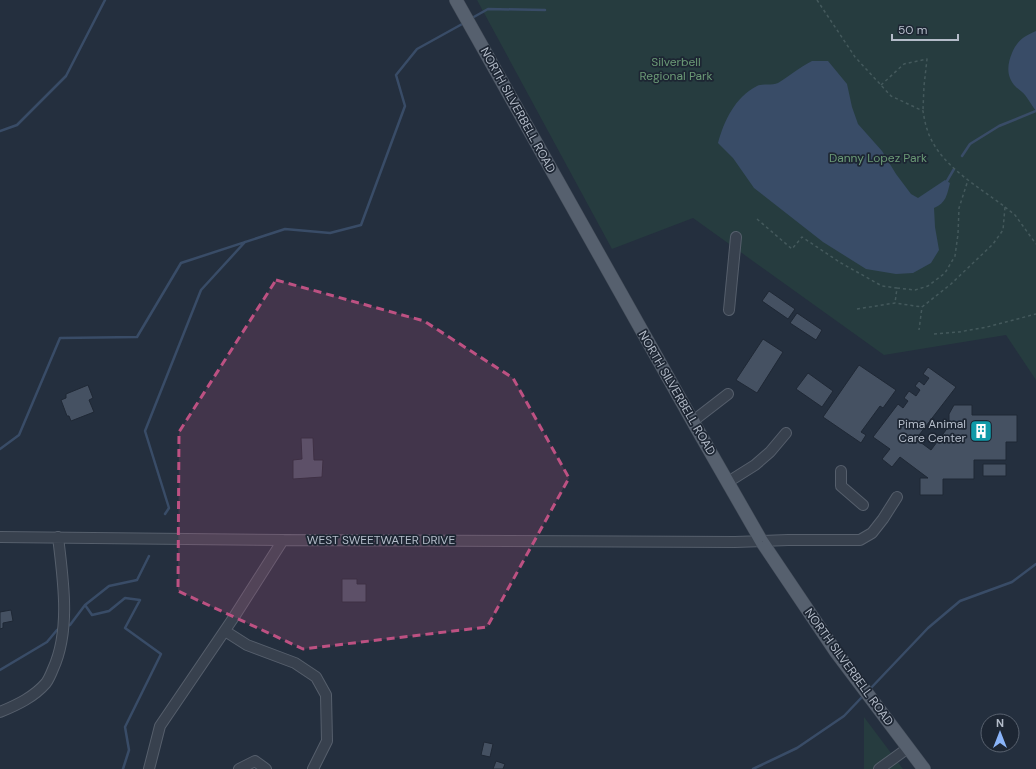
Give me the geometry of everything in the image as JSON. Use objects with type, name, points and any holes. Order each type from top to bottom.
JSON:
[{"type":"main road","name":"NORTH SILVERBELL ROAD","points":[[456,0],[762,542],[836,652],[924,769]]},
{"type":"street","points":[[729,310],[736,237]]},
{"type":"street","points":[[693,421],[728,394]]},
{"type":"street","points":[[728,482],[756,465],[770,452],[786,433]]},
{"type":"street","points":[[841,471],[841,486],[863,505]]},
{"type":"street","name":"WEST SWEETWATER DRIVE","points":[[0,536],[283,540],[762,542],[788,540],[860,540],[872,533],[884,519],[897,497]]},
{"type":"street","points":[[0,712],[20,703],[36,692],[47,682],[56,663],[64,633],[63,575],[58,537]]},
{"type":"street","points":[[149,769],[160,726],[225,631],[283,540]]},
{"type":"street","points":[[225,631],[247,645],[295,663],[316,677],[326,695],[327,742],[314,769]]},
{"type":"street","points":[[879,769],[908,748]]},
{"type":"street","points":[[239,769],[255,761],[266,769]]},
{"type":"path","points":[[817,0],[855,57],[891,96],[923,111]]},
{"type":"path","points":[[881,85],[904,64],[927,59],[923,111],[927,130],[935,145],[951,165],[968,180],[1015,215],[1036,244]]},
{"type":"path","points":[[758,219],[792,249],[802,237],[841,263],[882,286],[915,290],[928,286],[945,273],[955,256],[959,208],[968,180]]},
{"type":"path","points":[[857,309],[895,303],[922,306],[951,284],[993,244],[1003,230],[1005,207]]},
{"type":"path","points":[[895,303],[897,288]]},
{"type":"path","points":[[919,330],[922,306]]},
{"type":"path","points":[[934,334],[959,332],[980,328],[1036,314]]},
{"type":"highlighted area","points":[[276,280],[424,321],[513,378],[569,478],[487,627],[303,649],[178,591],[179,432]]},
{"type":"green space","name":"Danny Lopez Park","points":[[477,0],[1036,0],[1036,380],[1006,335],[884,355],[693,218],[612,249]]},
{"type":"green space","points":[[864,717],[903,769],[864,769]]},
{"type":"water","points":[[1036,31],[1036,111],[1024,94],[1010,79],[1008,66],[1010,57],[1016,45],[1024,37]]},
{"type":"water","points":[[812,61],[828,61],[847,84],[852,107],[858,124],[882,151],[896,174],[911,194],[918,198],[945,180],[950,183],[944,201],[934,208],[935,227],[939,250],[931,263],[913,273],[896,274],[866,269],[823,242],[754,188],[733,158],[718,143],[727,118],[742,96],[757,86],[778,83],[802,66]]},
{"type":"building","points":[[769,291],[795,309],[788,319],[762,301]]},
{"type":"building","points":[[797,313],[822,330],[816,340],[790,323]]},
{"type":"building","points":[[763,339],[783,352],[757,393],[736,380]]},
{"type":"building","points":[[859,365],[896,390],[883,408],[880,406],[861,432],[866,435],[861,443],[823,417]]},
{"type":"building","name":"Pima Animal Care Center","points":[[928,367],[956,387],[916,439],[931,450],[949,426],[949,414],[954,405],[972,405],[972,415],[1017,415],[1017,442],[1006,442],[1006,460],[974,460],[974,479],[943,479],[943,495],[920,495],[920,478],[928,478],[900,457],[892,467],[882,459],[890,449],[873,437],[898,404],[903,408],[908,401],[904,398],[909,391],[916,396],[920,390],[915,386],[919,381],[924,385],[929,378],[923,374]]},
{"type":"building","points":[[808,373],[833,391],[822,407],[796,389]]},
{"type":"building","points":[[88,385],[93,398],[89,400],[94,412],[71,421],[69,416],[67,416],[61,400],[66,398],[66,394]]},
{"type":"building","points":[[301,438],[313,438],[314,460],[323,460],[322,477],[293,479],[293,460],[302,459]]},
{"type":"building","points":[[983,464],[1006,464],[1006,476],[983,476]]},
{"type":"building","points":[[342,579],[357,579],[357,584],[366,584],[366,602],[342,602]]},
{"type":"building","points":[[11,610],[13,621],[3,623],[3,628],[0,629],[0,612]]},
{"type":"building","points":[[484,742],[493,744],[490,757],[481,755]]},
{"type":"building","points":[[496,761],[505,764],[503,769],[493,769]]},
{"type":"waterway","points":[[0,131],[17,125],[66,76],[105,0]]},
{"type":"waterway","points":[[472,18],[488,9],[545,10]]},
{"type":"waterway","points":[[0,449],[19,435],[60,338],[137,337],[181,263],[285,229],[330,233],[361,225],[405,106],[396,75],[417,49],[464,23]]},
{"type":"waterway","points":[[962,156],[970,144],[999,126],[1036,111]]},
{"type":"waterway","points":[[947,181],[954,169]]},
{"type":"waterway","points":[[165,514],[169,508],[145,431],[201,290],[245,242]]},
{"type":"waterway","points":[[123,769],[129,750],[125,727],[161,654],[125,628],[140,600],[125,598],[109,611],[92,615],[85,605],[109,586],[137,580],[149,556]]},
{"type":"waterway","points":[[870,689],[928,628],[960,601],[1012,582],[1036,564]]},
{"type":"waterway","points":[[66,626],[70,625],[85,605]]},
{"type":"waterway","points":[[0,670],[47,642],[57,630],[60,629]]},
{"type":"waterway","points":[[753,769],[797,748],[844,716],[863,696]]},
{"type":"place","name":"Pima Animal Care Center","points":[[981,431]]},
{"type":"park label","name":"Silverbell Regional Park","points":[[676,69]]}]
